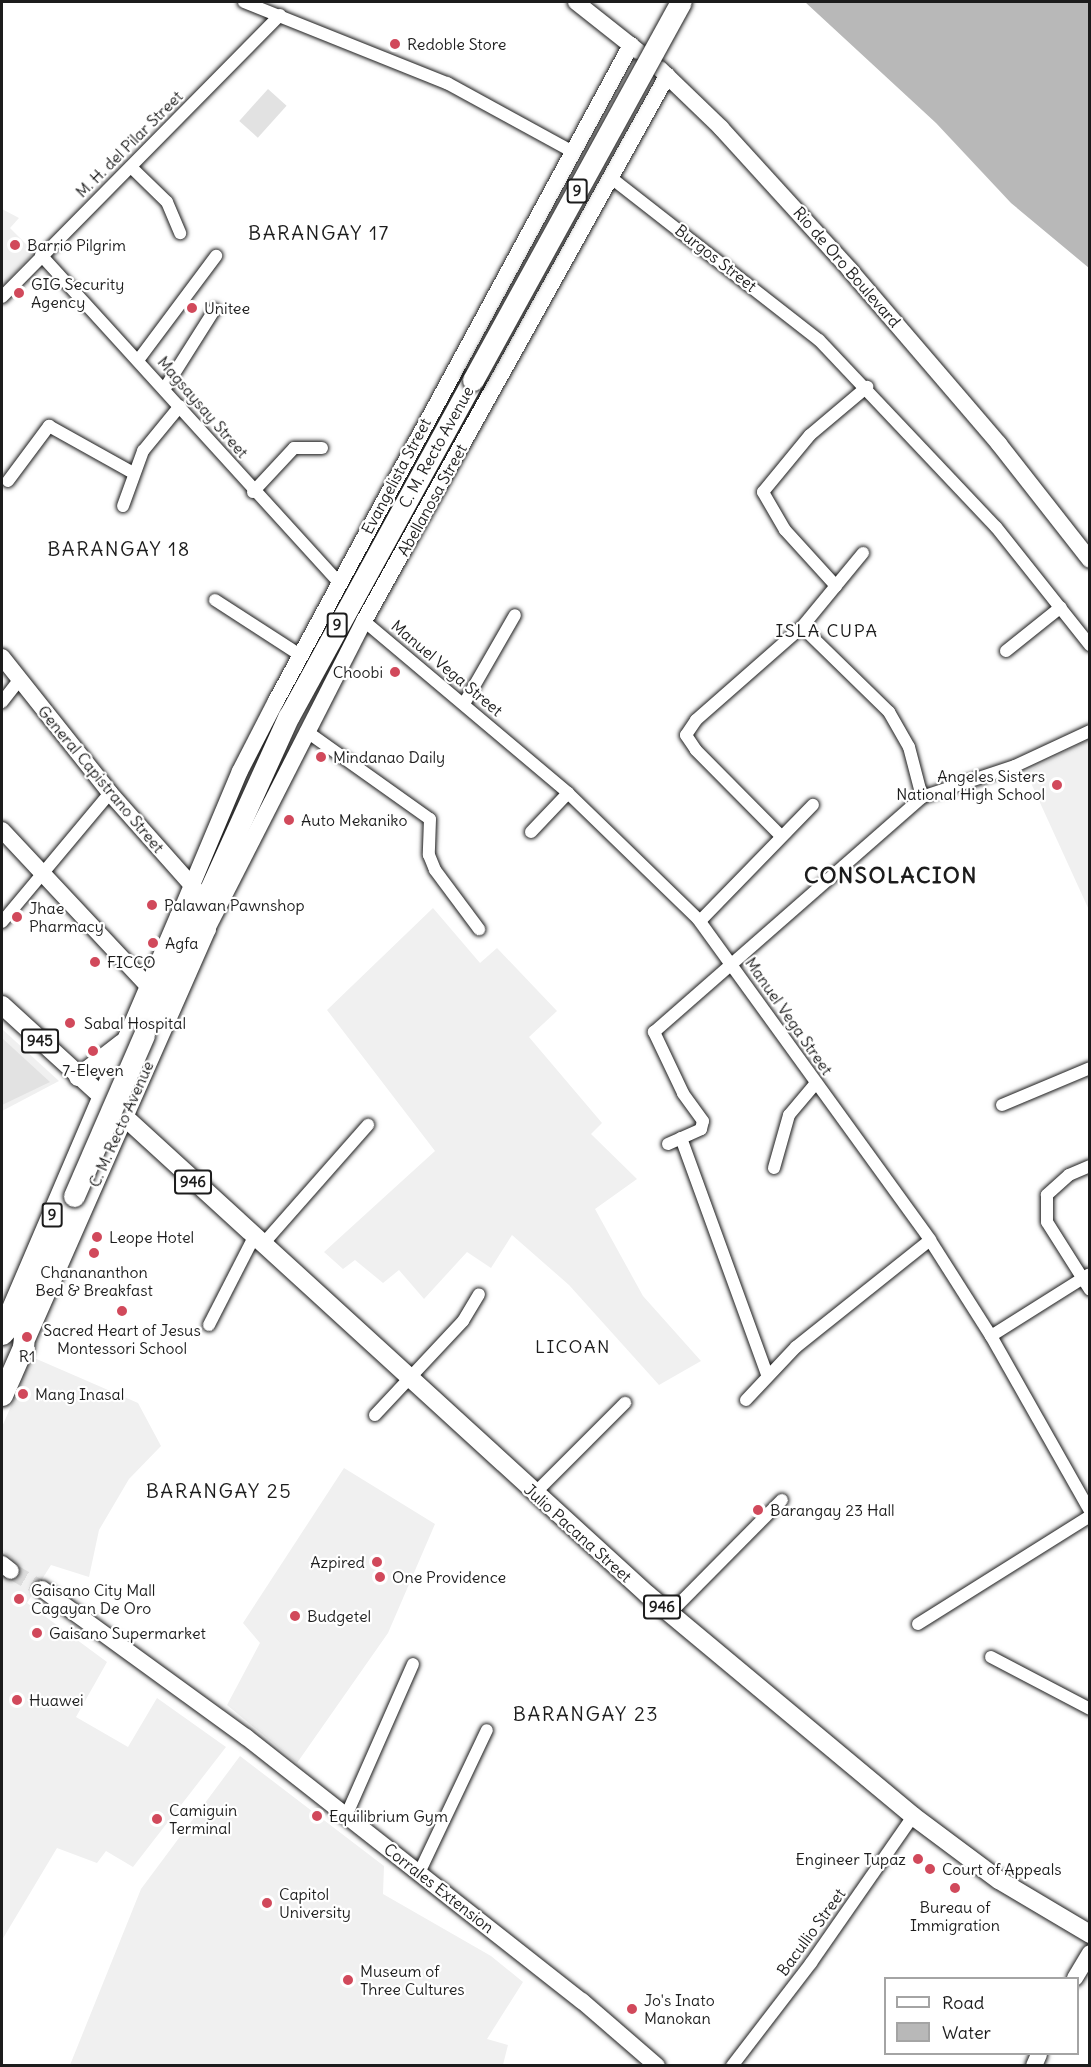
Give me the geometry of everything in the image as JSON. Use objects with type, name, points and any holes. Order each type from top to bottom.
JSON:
[{"type":"highway","name":"C. M. Recto Avenue","points":[[2,1395],[23,1347],[27,1306],[74,1197],[136,1037],[198,891],[289,716],[681,2]]},
{"type":"highway","name":"C. M. Recto Avenue","points":[[2,1333],[27,1306]]},
{"type":"main road","name":"C. M. Recto Avenue","points":[[2,1333],[102,1098],[136,1037],[149,987],[179,916],[198,891]]},
{"type":"main road","name":"C. M. Recto Avenue","points":[[23,1347],[207,929],[198,891]]},
{"type":"main road","name":"945","points":[[2,1005],[102,1098]]},
{"type":"main road","points":[[78,1077],[136,1037]]},
{"type":"main road","name":"Julio Pacana Street","points":[[102,1098],[534,1494],[670,1613],[913,1816],[999,1880],[1089,1934]]},
{"type":"street","name":"Burgos Street","points":[[244,2],[447,83],[573,152],[610,177],[802,324],[867,387],[996,527],[1089,645]]},
{"type":"street","name":"Rio de Oro Boulevard","points":[[576,2],[667,76],[721,128],[864,286],[999,444],[1089,560]]},
{"type":"street","name":"M. H. del Pilar Street","points":[[2,297],[280,15]]},
{"type":"street","name":"Evangelista Street","points":[[198,891],[240,771],[339,582],[631,45]]},
{"type":"street","name":"Abellanosa Street","points":[[207,929],[364,621],[667,76]]},
{"type":"street","points":[[131,167],[166,202],[180,233]]},
{"type":"street","name":"Magsaysay Street","points":[[41,255],[165,388],[253,492],[339,582]]},
{"type":"street","points":[[139,359],[216,256]]},
{"type":"street","points":[[165,388],[215,309]]},
{"type":"street","points":[[836,586],[785,530],[762,492],[810,435],[867,387]]},
{"type":"street","points":[[123,506],[134,473],[151,437],[180,406]]},
{"type":"street","points":[[8,481],[49,426],[134,473]]},
{"type":"street","points":[[253,492],[294,448],[322,448]]},
{"type":"street","points":[[780,835],[696,750],[686,735],[696,720],[802,627],[863,553]]},
{"type":"street","points":[[215,600],[300,655]]},
{"type":"street","points":[[1006,651],[1061,607]]},
{"type":"street","points":[[465,702],[515,615]]},
{"type":"street","name":"Manuel Vega Street","points":[[364,621],[465,702],[568,793],[700,921],[930,1240],[991,1336],[1089,1511]]},
{"type":"street","points":[[802,627],[889,712],[909,747],[922,797]]},
{"type":"street","name":"General Capistrano Street","points":[[2,657],[110,794],[198,891]]},
{"type":"street","points":[[2,702],[19,680]]},
{"type":"street","points":[[306,731],[430,819],[431,863],[479,929]]},
{"type":"street","points":[[668,1144],[701,1129],[703,1121],[683,1093],[654,1032],[922,797],[1026,761],[1089,731]]},
{"type":"street","points":[[531,832],[568,793]]},
{"type":"street","points":[[2,922],[110,794]]},
{"type":"street","points":[[700,921],[780,835],[813,805]]},
{"type":"street","points":[[2,830],[149,987]]},
{"type":"street","points":[[1002,1105],[1089,1068]]},
{"type":"street","points":[[774,1168],[789,1115],[816,1083]]},
{"type":"street","points":[[210,1325],[259,1241],[368,1125]]},
{"type":"street","points":[[681,1138],[767,1374]]},
{"type":"street","points":[[991,1336],[1087,1281],[1047,1222],[1047,1195],[1069,1175],[1089,1166]]},
{"type":"street","points":[[746,1400],[767,1374],[930,1240]]},
{"type":"street","points":[[375,1415],[463,1321],[479,1294]]},
{"type":"street","points":[[534,1494],[625,1403]]},
{"type":"street","points":[[670,1613],[782,1500]]},
{"type":"street","points":[[918,1624],[1089,1516]]},
{"type":"street","name":"Corrales Extension","points":[[42,1589],[131,1651],[346,1816],[419,1874],[641,2060],[657,2066]]},
{"type":"street","points":[[991,1658],[1089,1709]]},
{"type":"street","points":[[346,1816],[412,1664]]},
{"type":"street","points":[[419,1874],[487,1730]]},
{"type":"street","name":"Bacullio Street","points":[[732,2066],[811,1963],[913,1816]]},
{"type":"street","points":[[1076,1977],[1089,1953]]},
{"type":"shaded area","points":[[268,89],[287,106],[258,138],[239,121]]},
{"type":"shaded area","name":"Barrio Pilgrim","points":[[2,209],[19,218],[10,228],[34,252],[2,288]]},
{"type":"shaded area","points":[[1089,739],[1089,910],[1026,772]]},
{"type":"shaded area","points":[[433,908],[480,963],[497,948],[557,1011],[529,1037],[602,1123],[591,1134],[637,1179],[595,1209],[643,1296],[701,1361],[659,1385],[569,1285],[512,1235],[491,1268],[467,1252],[424,1299],[399,1270],[383,1283],[355,1260],[343,1269],[324,1252],[435,1151],[327,1010]]},
{"type":"shaded area","points":[[2,1029],[59,1081],[2,1111]]},
{"type":"shaded area","points":[[2,1038],[50,1082],[2,1105]]},
{"type":"shaded area","points":[[32,1357],[138,1403],[161,1446],[129,1479],[99,1530],[89,1577],[51,1565],[27,1603],[107,1662],[76,1717],[128,1747],[157,1698],[226,1747],[133,1867],[106,1851],[97,1863],[57,1848],[2,1940],[2,1581],[12,1558],[2,1551],[2,1427]]},
{"type":"shaded area","points":[[344,1468],[435,1524],[388,1633],[297,1763],[227,1705],[260,1643],[243,1623]]},
{"type":"shaded area","name":"Capitol University","points":[[240,1756],[384,1866],[383,1894],[491,1956],[523,1982],[487,2039],[508,2045],[503,2065],[70,2065],[141,1889]]},
{"type":"water","points":[[805,2],[1089,2],[1089,268],[1011,203],[936,123]]},
{"type":"tunnel","points":[[11,1571],[42,1589]]},
{"type":"place","name":"Redoble Store","points":[[395,44]]},
{"type":"place","name":"Barrio Pilgrim","points":[[15,245]]},
{"type":"place","name":"GIG Security Agency","points":[[19,293]]},
{"type":"place","name":"Unitee","points":[[192,308]]},
{"type":"place","name":"Choobi","points":[[395,672]]},
{"type":"place","name":"Mindanao Daily","points":[[321,757]]},
{"type":"place","name":"Angeles Sisters National High School","points":[[1057,785]]},
{"type":"place","name":"Auto Mekaniko","points":[[289,820]]},
{"type":"place","name":"Palawan Pawnshop","points":[[152,905]]},
{"type":"place","name":"Jhae Pharmacy","points":[[17,917]]},
{"type":"place","name":"Agfa","points":[[153,943]]},
{"type":"place","name":"FICCO","points":[[95,962]]},
{"type":"place","name":"Sabal Hospital","points":[[70,1023]]},
{"type":"place","name":"7-Eleven","points":[[93,1051]]},
{"type":"place","name":"Leope Hotel","points":[[97,1237]]},
{"type":"place","name":"Chanananthon Bed & Breakfast","points":[[94,1253]]},
{"type":"place","name":"Sacred Heart of Jesus Montessori School","points":[[122,1311]]},
{"type":"place","name":"R1","points":[[27,1337]]},
{"type":"place","name":"Mang Inasal","points":[[23,1394]]},
{"type":"place","name":"Barangay 23 Hall","points":[[758,1510]]},
{"type":"place","name":"Azpired","points":[[377,1562]]},
{"type":"place","name":"One Providence","points":[[380,1577]]},
{"type":"place","name":"Gaisano City Mall Cagayan De Oro","points":[[19,1599]]},
{"type":"place","name":"Budgetel","points":[[295,1616]]},
{"type":"place","name":"Gaisano Supermarket","points":[[37,1633]]},
{"type":"place","name":"Huawei","points":[[17,1700]]},
{"type":"place","name":"Equilibrium Gym","points":[[317,1816]]},
{"type":"place","name":"Camiguin Terminal","points":[[157,1819]]},
{"type":"place","name":"Engineer Tupaz","points":[[918,1859]]},
{"type":"place","name":"Court of Appeals","points":[[930,1869]]},
{"type":"place","name":"Bureau of Immigration","points":[[955,1888]]},
{"type":"place","name":"Capitol University","points":[[267,1903]]},
{"type":"place","name":"Museum of Three Cultures","points":[[348,1980]]},
{"type":"place","name":"Jo's Inato Manokan","points":[[632,2009]]},
{"type":"district","name":"BARANGAY 17","points":[[319,232]]},
{"type":"district","name":"BARANGAY 18","points":[[119,548]]},
{"type":"district","name":"ISLA CUPA","points":[[827,631]]},
{"type":"district","name":"CONSOLACION","points":[[891,876]]},
{"type":"district","name":"LICOAN","points":[[573,1347]]},
{"type":"district","name":"BARANGAY 25","points":[[219,1490]]},
{"type":"district","name":"BARANGAY 23","points":[[586,1713]]}]
